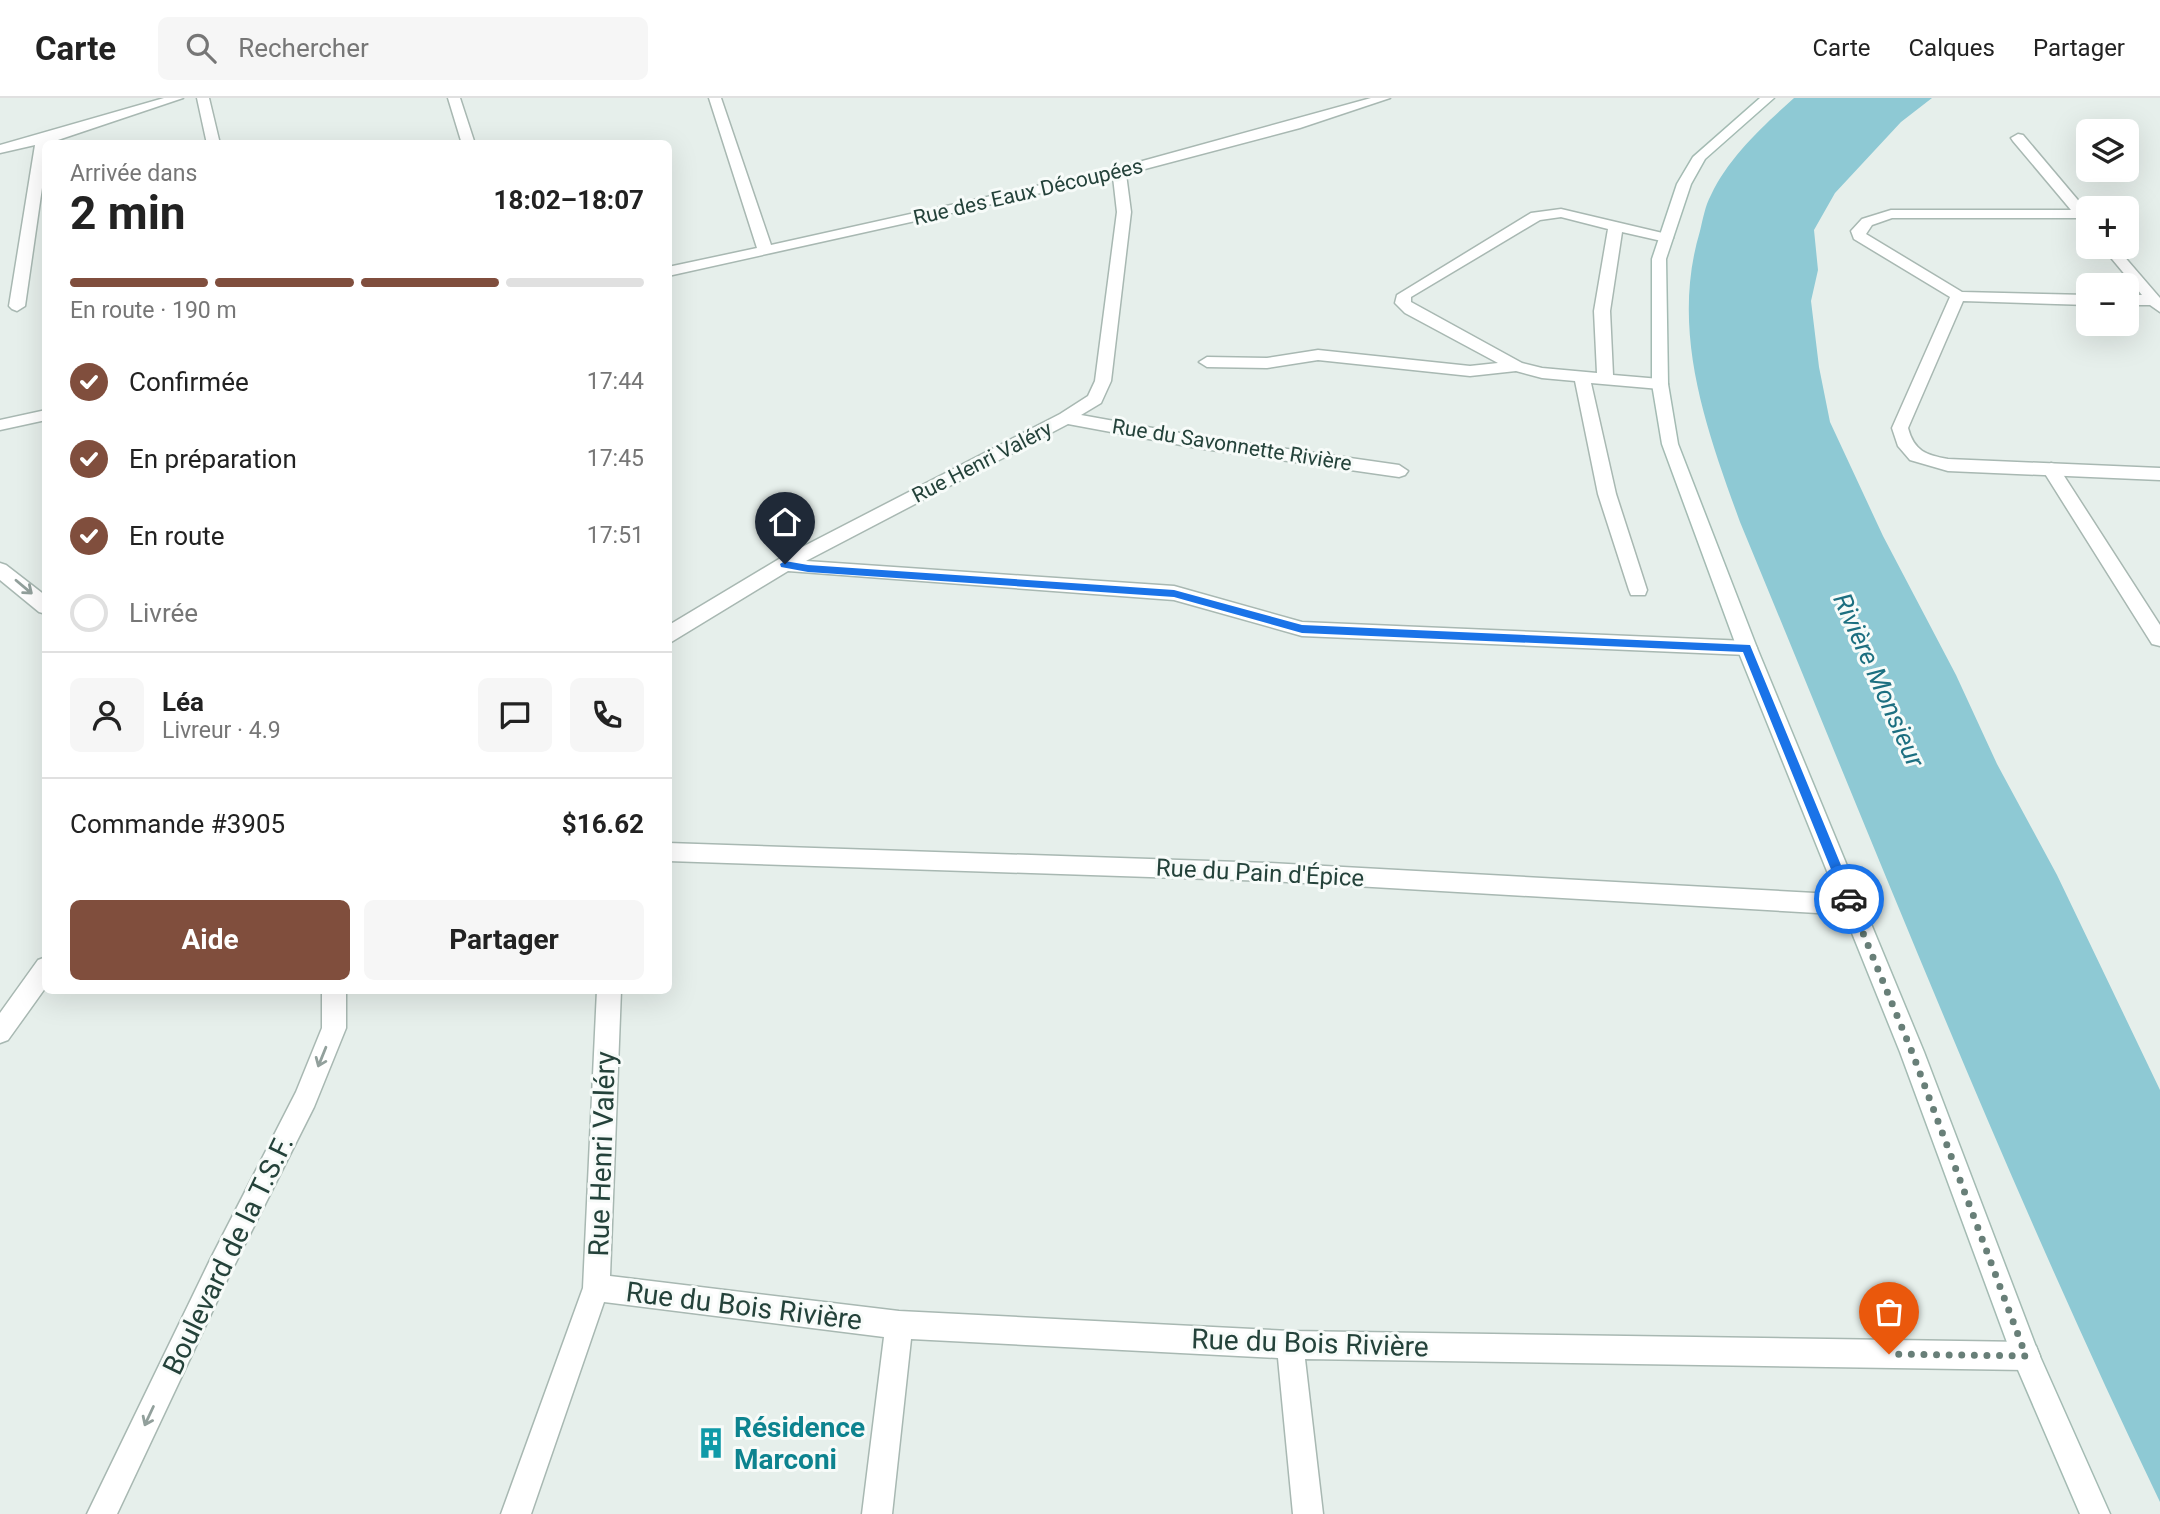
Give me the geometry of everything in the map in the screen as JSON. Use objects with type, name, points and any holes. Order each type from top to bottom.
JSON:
[{"type":"street","points":[[0,149],[177,98]]},
{"type":"street","points":[[203,98],[213,140]]},
{"type":"street","points":[[454,98],[467,140]]},
{"type":"street","points":[[715,98],[765,250]]},
{"type":"street","name":"Rue des Eaux Découpées","points":[[672,271],[1119,172],[1280,132],[1384,98]]},
{"type":"street","points":[[1768,98],[1700,157],[1684,184],[1659,259],[1661,384],[1670,444],[1747,648],[1912,1052],[2026,1356],[2095,1514]]},
{"type":"street","points":[[2018,138],[2076,207]]},
{"type":"street","points":[[17,306],[42,139]]},
{"type":"street","name":"Rue Henri Valéry","points":[[672,634],[785,564],[1066,418],[1095,399],[1104,381],[1124,212],[1119,172]]},
{"type":"street","points":[[1661,384],[1542,373],[1516,366],[1410,310],[1403,303],[1404,295],[1536,216],[1561,213],[1665,238]]},
{"type":"street","points":[[2076,218],[1891,215],[1867,222],[1858,230],[1859,236],[1958,296],[1979,299],[2076,300]]},
{"type":"street","points":[[1605,379],[1602,311],[1616,226]]},
{"type":"street","points":[[2119,259],[2157,304]]},
{"type":"street","points":[[1958,296],[1900,428],[1903,444],[1914,457],[1948,465],[2160,474]]},
{"type":"street","points":[[2139,302],[2157,304]]},
{"type":"street","points":[[1207,362],[1267,363],[1318,355],[1470,371],[1516,366]]},
{"type":"street","points":[[1582,377],[1607,494],[1638,590]]},
{"type":"street","points":[[0,425],[42,416]]},
{"type":"street","name":"Rue du Savonnette Rivière","points":[[1066,418],[1198,442],[1399,471]]},
{"type":"street","points":[[2051,469],[2159,639]]},
{"type":"street","points":[[785,564],[808,568],[1174,593],[1302,629],[1747,648]]},
{"type":"street","points":[[0,570],[42,604]]},
{"type":"street","name":"Rue du Pain d'Épice","points":[[672,852],[1269,872],[1852,905]]},
{"type":"street","points":[[0,1032],[42,973]]},
{"type":"street","name":"Boulevard de la T.S.F.","points":[[102,1514],[219,1269],[305,1099],[334,1028],[334,994]]},
{"type":"street","name":"Rue Henri Valéry","points":[[516,1514],[596,1288],[609,994]]},
{"type":"street","name":"Rue du Bois Rivière","points":[[596,1288],[899,1325],[1290,1345],[2026,1356]]},
{"type":"street","points":[[877,1514],[899,1325]]},
{"type":"street","points":[[1290,1345],[1308,1514]]},
{"type":"water","name":"Rivière Monsieur","points":[[1794,98],[1932,98],[1901,122],[1835,193],[1814,230],[1818,270],[1811,301],[1819,367],[1830,422],[1883,536],[1956,675],[1997,764],[2057,875],[2160,1090],[2160,1502],[2049,1260],[1943,1015],[1740,522],[1704,415],[1696,379],[1689,305],[1692,268],[1704,213],[1718,181],[1737,155]]},
{"type":"way so far","points":[[1849,899],[1912,1052],[2026,1356],[1889,1354]]},
{"type":"place","name":"Résidence Marconi","points":[[711,1443]]},
{"type":"route","points":[[785,564],[808,568],[1174,593],[1302,629],[1747,648],[1849,899]]}]
